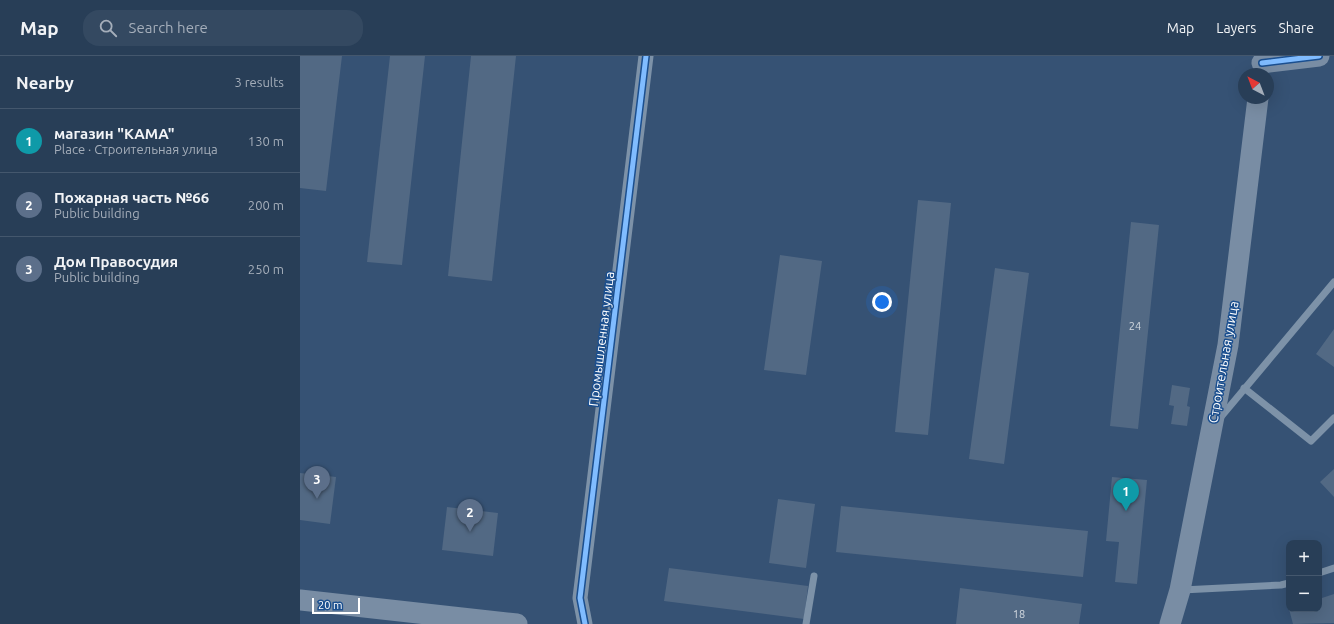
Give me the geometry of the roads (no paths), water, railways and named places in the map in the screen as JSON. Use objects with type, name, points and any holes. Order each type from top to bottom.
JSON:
[{"type":"main road","points":[[1262,64],[1319,56]]},
{"type":"main road","name":"Строительная улица","points":[[1170,624],[1180,590],[1228,346],[1257,104]]},
{"type":"main road","points":[[300,600],[517,624]]},
{"type":"street","name":"Промышленная улица","points":[[585,624],[580,598],[646,56]]},
{"type":"lane","points":[[1212,427],[1334,282]]},
{"type":"lane","points":[[1244,388],[1311,441],[1334,418]]},
{"type":"lane","points":[[1322,572],[1334,568]]},
{"type":"lane","points":[[806,624],[814,576]]},
{"type":"lane","points":[[1180,590],[1286,584]]},
{"type":"place","name":"Дом Правосудия","points":[[317,499]]},
{"type":"place","name":"магазин \"КАМА\"","points":[[1126,511]]},
{"type":"place","name":"Пожарная часть №66","points":[[470,532]]}]
